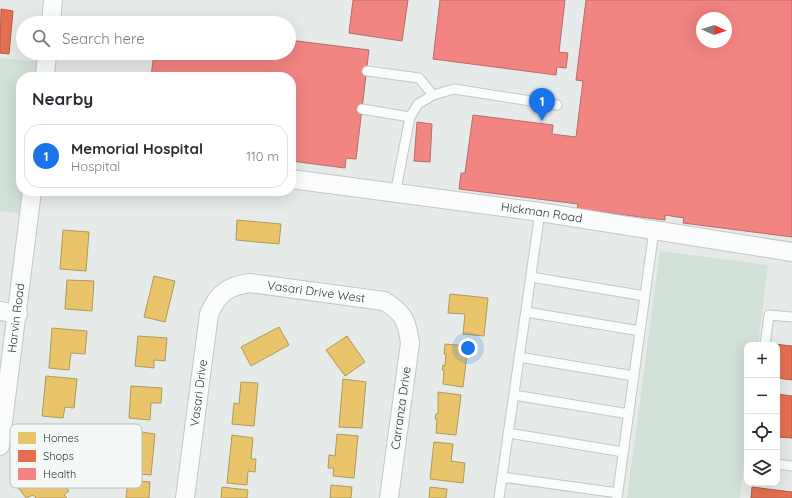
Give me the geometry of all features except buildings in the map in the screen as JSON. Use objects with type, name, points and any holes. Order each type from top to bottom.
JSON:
[{"type":"street","points":[[52,16],[53,0]]},
{"type":"street","points":[[45,72],[46,60]]},
{"type":"street","name":"Hickman Road","points":[[296,180],[540,212],[792,252]]},
{"type":"street","name":"Harvin Road","points":[[0,446],[18,314],[31,196]]},
{"type":"street","name":"Vasari Drive West","points":[[224,292],[236,285],[250,283],[384,301],[397,309],[405,318]]},
{"type":"street","name":"Vasari Drive","points":[[185,498],[209,314],[215,300],[224,292]]},
{"type":"street","points":[[0,311],[18,314]]},
{"type":"street","name":"Carranza Drive","points":[[389,498],[410,343],[405,318]]},
{"type":"lane","points":[[367,71],[419,78],[433,95]]},
{"type":"lane","points":[[395,194],[410,117],[418,104],[433,95],[454,90],[557,105]]},
{"type":"lane","points":[[362,109],[410,117]]},
{"type":"lane","points":[[499,498],[540,212]]},
{"type":"lane","points":[[502,477],[617,495],[654,230]]},
{"type":"lane","points":[[531,277],[645,296]]},
{"type":"lane","points":[[526,312],[640,331]]},
{"type":"lane","points":[[765,342],[769,314],[792,317]]},
{"type":"lane","points":[[519,357],[634,376]]},
{"type":"lane","points":[[514,395],[628,414]]},
{"type":"lane","points":[[508,433],[623,452]]},
{"type":"lane","points":[[780,464],[792,466]]},
{"type":"shaded area","points":[[0,58],[40,62],[39,72],[16,72],[16,196],[24,196],[22,214],[0,211]]},
{"type":"shaded area","points":[[660,251],[768,265],[758,342],[744,342],[744,464],[740,498],[627,498]]},
{"type":"place","name":"Memorial Hospital","points":[[542,121]]}]
